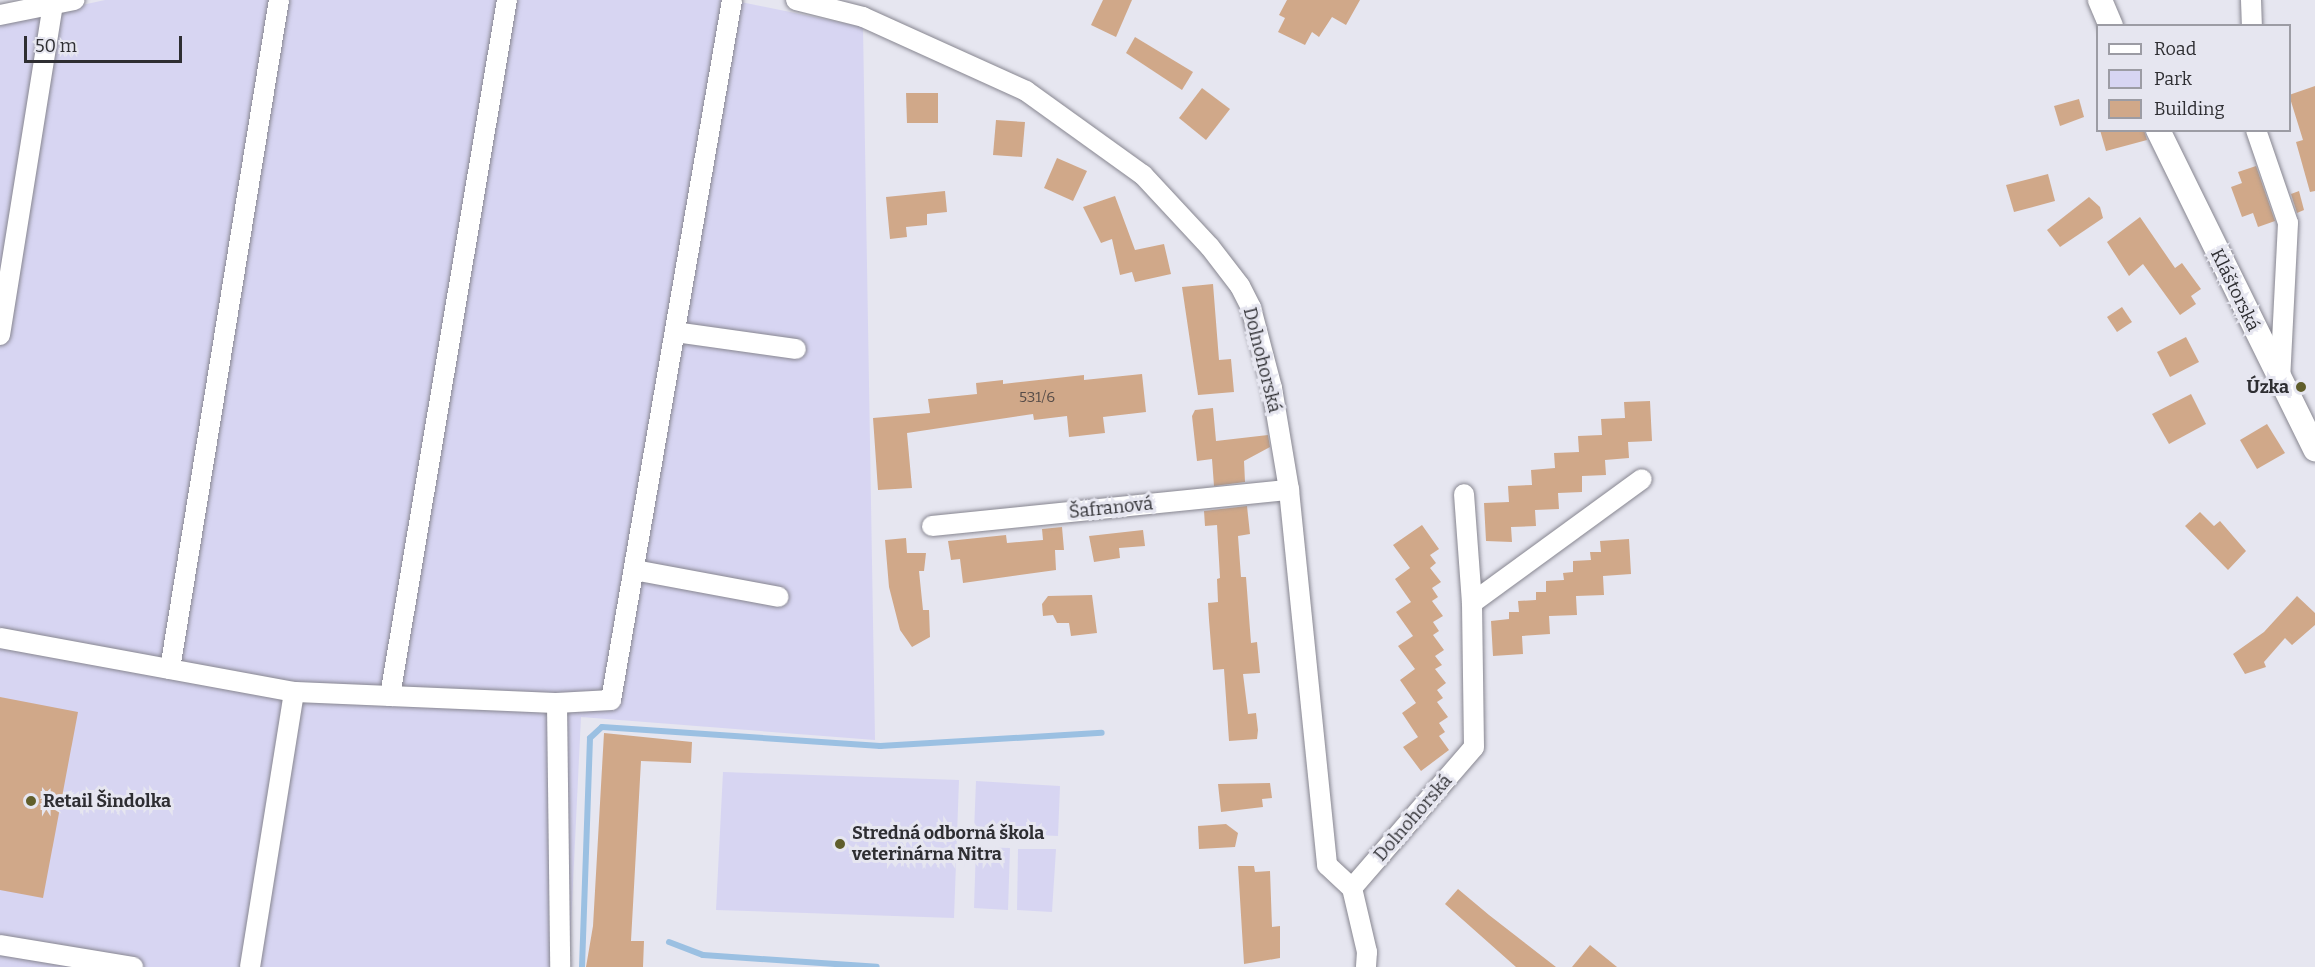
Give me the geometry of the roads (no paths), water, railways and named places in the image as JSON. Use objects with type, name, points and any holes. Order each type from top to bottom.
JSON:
[{"type":"street","points":[[0,15],[74,0]]},
{"type":"street","points":[[170,669],[279,0]]},
{"type":"street","points":[[390,696],[507,0]]},
{"type":"street","points":[[0,638],[294,692],[556,704],[612,700],[732,0]]},
{"type":"street","name":"Dolnohorská","points":[[796,0],[862,17],[1026,91],[1143,175],[1210,247],[1240,286],[1251,308],[1272,388],[1289,490],[1327,865],[1352,888],[1474,747],[1472,603],[1464,494]]},
{"type":"street","points":[[2100,0],[2110,24]]},
{"type":"street","points":[[2252,0],[2252,24]]},
{"type":"street","points":[[0,335],[53,4]]},
{"type":"street","name":"Kláštorská","points":[[2159,132],[2315,449]]},
{"type":"street","points":[[2257,132],[2288,223],[2280,380]]},
{"type":"street","points":[[675,332],[796,349]]},
{"type":"street","points":[[1472,603],[1642,479]]},
{"type":"street","name":"Šafranová","points":[[932,526],[1289,490]]},
{"type":"street","points":[[634,570],[779,597]]},
{"type":"street","points":[[250,967],[294,692]]},
{"type":"street","points":[[556,704],[560,967]]},
{"type":"street","points":[[1352,888],[1367,952],[1366,967]]},
{"type":"street","points":[[0,945],[133,967]]},
{"type":"waterway","points":[[582,967],[590,738],[602,727],[880,746],[1102,733]]},
{"type":"waterway","points":[[669,942],[703,955],[877,967]]},
{"type":"place","name":"Úzka","points":[[2301,387]]},
{"type":"place","name":"Retail Šindolka","points":[[31,801]]},
{"type":"place","name":"Stredná odborná škola veterinárna Nitra","points":[[840,844]]}]
